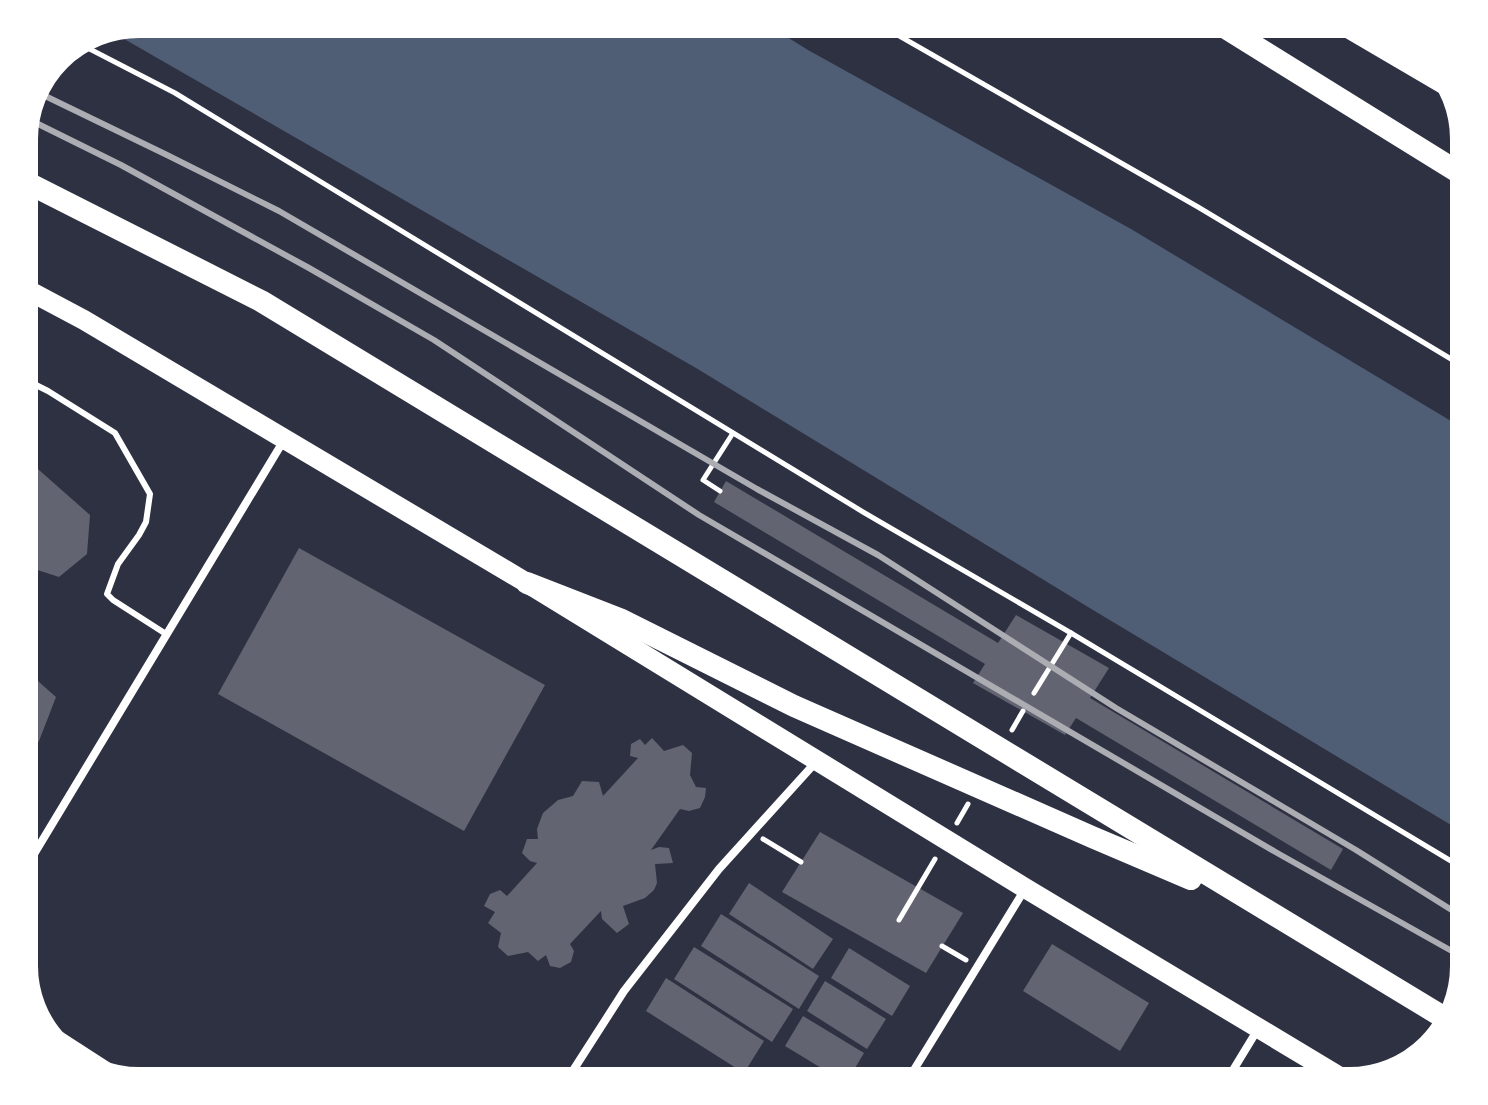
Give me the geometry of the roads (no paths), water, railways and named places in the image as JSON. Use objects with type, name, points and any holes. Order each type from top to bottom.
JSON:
[{"type":"highway","points":[[1239,36],[1452,168]]},
{"type":"highway","points":[[1365,38],[1430,76]]},
{"type":"highway","points":[[36,187],[261,301],[1439,1015]]},
{"type":"highway","points":[[36,294],[527,583],[1327,1069]]},
{"type":"highway","points":[[527,583],[622,620],[794,706],[1259,907]]},
{"type":"street","points":[[36,851],[285,439]]},
{"type":"street","points":[[574,1069],[624,991],[719,869],[817,761]]},
{"type":"street","points":[[915,1069],[1025,888]]},
{"type":"street","points":[[1234,1069],[1259,1028]]},
{"type":"street","points":[[69,1041],[100,1061]]},
{"type":"lane","points":[[36,385],[115,433],[150,494],[146,522],[118,564],[107,594],[166,634]]},
{"type":"water","points":[[786,36],[1131,229],[1452,422],[1452,826],[1093,610],[696,368],[122,38]]},
{"type":"railway","points":[[46,96],[279,211],[757,489],[878,555],[1116,708],[1452,910]]},
{"type":"railway","points":[[38,124],[121,165],[434,340],[699,515],[1279,854],[1452,951]]}]
